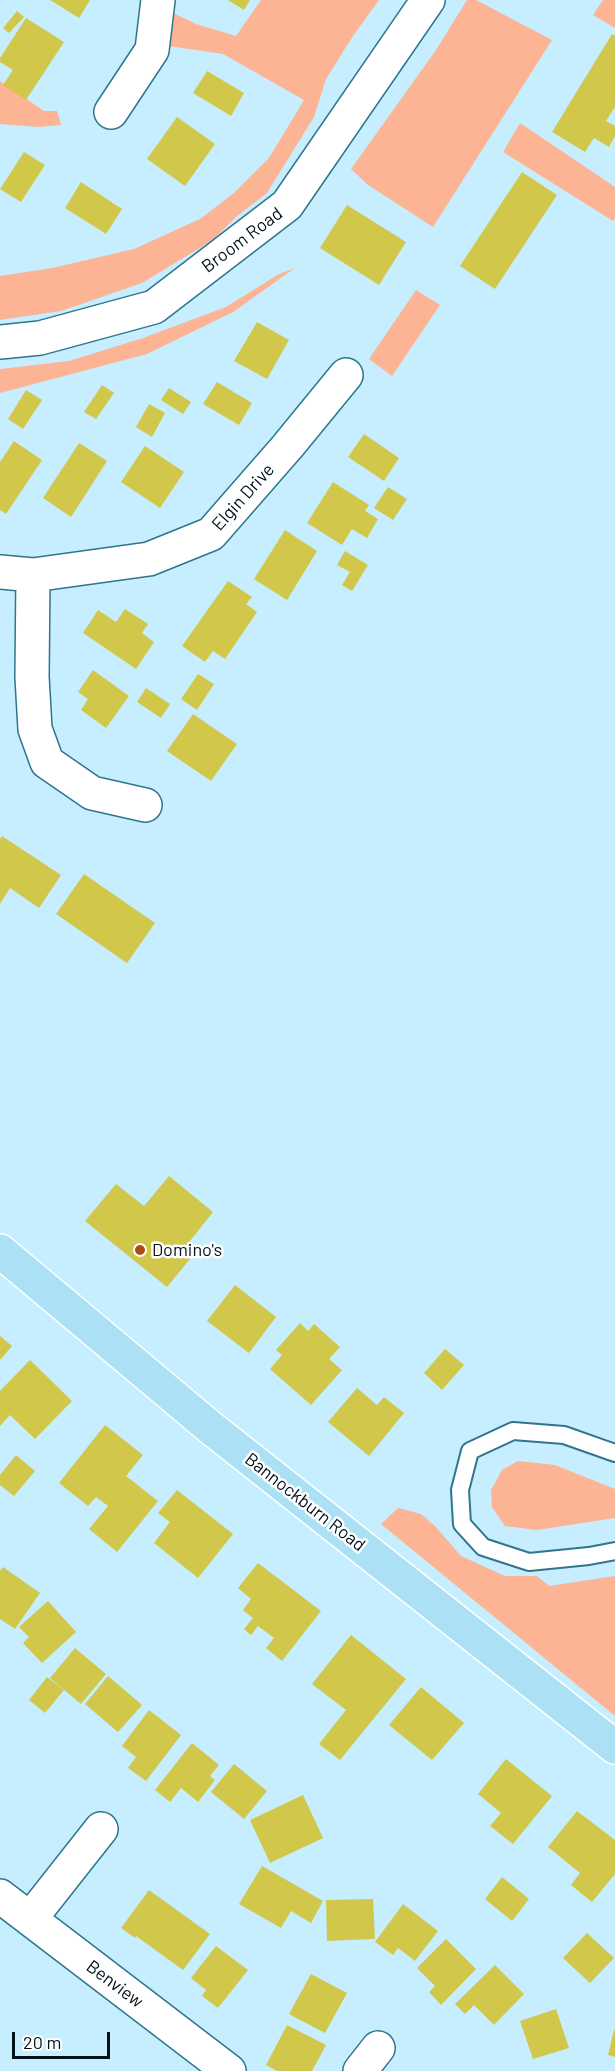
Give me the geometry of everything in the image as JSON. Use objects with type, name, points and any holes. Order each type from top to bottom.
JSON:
[{"type":"main road","name":"Bannockburn Road","points":[[0,1251],[211,1428],[615,1747]]},
{"type":"street","points":[[111,112],[152,50],[158,0]]},
{"type":"street","name":"Broom Road","points":[[0,342],[40,338],[154,307],[287,206],[428,0]]},
{"type":"street","name":"Elgin Drive","points":[[0,572],[33,575],[149,559],[211,534],[346,375]]},
{"type":"street","points":[[33,575],[32,677],[35,729],[47,762],[92,793],[146,805]]},
{"type":"street","points":[[30,1919],[101,1829]]},
{"type":"street","name":"Benview","points":[[0,1896],[229,2071]]},
{"type":"lane","points":[[615,1453],[564,1435],[513,1431],[470,1451],[460,1490],[462,1524],[483,1547],[529,1562],[615,1551]]},
{"type":"shaded area","points":[[261,0],[379,0],[326,79],[314,117],[267,193],[236,217],[213,240],[142,283],[61,311],[0,320],[0,276],[52,268],[134,249],[200,219],[234,193],[269,158],[304,100],[223,54],[162,45],[171,12],[196,24],[236,36]]},
{"type":"shaded area","points":[[467,0],[476,0],[552,40],[433,227],[368,185],[351,169],[436,50]]},
{"type":"shaded area","points":[[603,0],[615,0],[615,28],[593,15]]},
{"type":"shaded area","points":[[0,81],[44,111],[57,111],[61,125],[39,127],[0,124]]},
{"type":"shaded area","points":[[520,123],[615,187],[615,218],[613,221],[503,152]]},
{"type":"shaded area","points":[[295,268],[233,312],[147,354],[0,393],[0,369],[69,361],[143,338],[226,307],[279,274]]},
{"type":"shaded area","points":[[416,290],[440,305],[392,376],[369,359]]},
{"type":"shaded area","points":[[518,1461],[555,1465],[615,1489],[615,1518],[537,1530],[505,1526],[492,1507],[491,1490],[502,1470]]},
{"type":"shaded area","points":[[398,1508],[421,1514],[435,1526],[461,1556],[505,1576],[537,1576],[549,1586],[615,1576],[615,1716],[381,1524]]},
{"type":"building","points":[[50,0],[90,0],[79,18]]},
{"type":"building","points":[[228,0],[250,0],[244,10]]},
{"type":"building","points":[[17,11],[24,17],[9,33],[3,28]]},
{"type":"building","points":[[26,18],[64,42],[26,100],[3,85],[13,70],[0,62],[0,58]]},
{"type":"building","points":[[612,34],[615,36],[615,107],[606,121],[615,126],[615,136],[609,147],[594,138],[585,152],[552,132]]},
{"type":"building","points":[[207,71],[244,93],[231,116],[193,93]]},
{"type":"building","points":[[177,117],[215,144],[185,186],[147,159]]},
{"type":"building","points":[[24,152],[45,165],[21,202],[0,189]]},
{"type":"building","points":[[522,172],[557,195],[495,289],[460,266]]},
{"type":"building","points":[[81,182],[122,209],[106,234],[65,208]]},
{"type":"building","points":[[347,205],[406,242],[379,285],[320,248]]},
{"type":"building","points":[[257,322],[289,340],[267,379],[234,361]]},
{"type":"building","points":[[217,382],[252,403],[239,425],[203,404]]},
{"type":"building","points":[[102,385],[114,393],[96,419],[84,412]]},
{"type":"building","points":[[169,388],[191,402],[183,414],[161,400]]},
{"type":"building","points":[[26,390],[42,400],[23,429],[8,419]]},
{"type":"building","points":[[149,404],[165,413],[152,437],[136,427]]},
{"type":"building","points":[[364,434],[399,458],[384,481],[348,457]]},
{"type":"building","points":[[14,441],[42,460],[6,514],[0,510],[0,462]]},
{"type":"building","points":[[79,443],[107,461],[71,517],[43,498]]},
{"type":"building","points":[[145,446],[184,472],[160,508],[121,482]]},
{"type":"building","points":[[333,482],[369,505],[365,511],[378,519],[367,538],[352,529],[342,545],[307,523]]},
{"type":"building","points":[[388,487],[407,499],[393,520],[374,508]]},
{"type":"building","points":[[285,530],[317,551],[287,600],[254,579]]},
{"type":"building","points":[[345,551],[368,565],[352,591],[342,585],[350,572],[337,565]]},
{"type":"building","points":[[228,581],[252,597],[246,604],[257,612],[225,659],[213,651],[205,662],[182,646]]},
{"type":"building","points":[[125,609],[148,624],[142,633],[154,642],[136,669],[83,633],[98,610],[116,622]]},
{"type":"building","points":[[93,670],[129,696],[106,728],[81,710],[88,699],[78,692]]},
{"type":"building","points":[[198,674],[214,684],[197,710],[181,699]]},
{"type":"building","points":[[146,688],[170,704],[161,718],[137,702]]},
{"type":"building","points":[[193,714],[237,744],[211,781],[167,751]]},
{"type":"building","points":[[2,836],[61,875],[39,908],[10,888],[0,904],[0,839]]},
{"type":"building","points":[[84,874],[155,923],[127,963],[56,914]]},
{"type":"building","points":[[169,1176],[213,1212],[190,1241],[199,1248],[167,1287],[85,1221],[116,1184],[144,1206]]},
{"type":"building","points":[[235,1285],[276,1317],[249,1353],[207,1321]]},
{"type":"building","points":[[300,1323],[308,1331],[314,1324],[340,1347],[329,1359],[342,1370],[311,1405],[270,1369],[282,1355],[276,1350]]},
{"type":"building","points":[[0,1336],[12,1346],[0,1360]]},
{"type":"building","points":[[445,1349],[464,1365],[442,1390],[424,1373]]},
{"type":"building","points":[[30,1360],[72,1401],[35,1439],[10,1415],[0,1426],[0,1391]]},
{"type":"building","points":[[357,1388],[377,1405],[384,1397],[404,1413],[369,1456],[328,1422]]},
{"type":"building","points":[[105,1425],[143,1455],[126,1476],[158,1501],[117,1552],[89,1529],[108,1506],[96,1497],[88,1506],[59,1483]]},
{"type":"building","points":[[16,1455],[35,1471],[14,1496],[0,1485],[0,1475]]},
{"type":"building","points":[[177,1490],[233,1534],[198,1578],[154,1543],[170,1522],[158,1513]]},
{"type":"building","points":[[258,1563],[321,1611],[282,1661],[266,1648],[274,1638],[258,1626],[251,1635],[244,1629],[253,1618],[243,1610],[251,1599],[238,1588]]},
{"type":"building","points":[[3,1567],[40,1593],[15,1629],[0,1619],[0,1571]]},
{"type":"building","points":[[48,1601],[76,1632],[42,1663],[23,1643],[29,1637],[19,1627]]},
{"type":"building","points":[[351,1635],[406,1679],[340,1760],[319,1744],[346,1710],[312,1684]]},
{"type":"building","points":[[75,1648],[106,1674],[81,1704],[50,1678]]},
{"type":"building","points":[[108,1676],[142,1705],[118,1732],[85,1704]]},
{"type":"building","points":[[47,1677],[64,1690],[45,1713],[29,1700]]},
{"type":"building","points":[[421,1687],[464,1723],[432,1760],[389,1725]]},
{"type":"building","points":[[149,1710],[181,1735],[146,1781],[128,1768],[136,1757],[122,1746]]},
{"type":"building","points":[[192,1743],[219,1765],[210,1776],[215,1780],[198,1802],[181,1788],[170,1802],[155,1790]]},
{"type":"building","points":[[506,1759],[552,1796],[513,1844],[490,1826],[501,1813],[478,1794]]},
{"type":"building","points":[[234,1764],[267,1791],[244,1819],[211,1792]]},
{"type":"building","points":[[303,1795],[323,1838],[270,1863],[250,1820]]},
{"type":"building","points":[[577,1811],[615,1840],[615,1874],[592,1902],[571,1885],[580,1873],[548,1847]]},
{"type":"building","points":[[262,1866],[323,1901],[311,1923],[291,1911],[281,1928],[239,1904]]},
{"type":"building","points":[[502,1877],[529,1899],[512,1921],[485,1899]]},
{"type":"building","points":[[149,1890],[210,1934],[183,1970],[121,1928]]},
{"type":"building","points":[[373,1899],[375,1939],[327,1941],[326,1900]]},
{"type":"building","points":[[403,1904],[438,1931],[415,1961],[398,1948],[393,1955],[375,1942]]},
{"type":"building","points":[[587,1933],[614,1958],[590,1983],[563,1958]]},
{"type":"building","points":[[446,1939],[476,1969],[441,2005],[429,1992],[435,1986],[417,1968]]},
{"type":"building","points":[[216,1946],[248,1970],[218,2008],[202,1996],[206,1990],[191,1978]]},
{"type":"building","points":[[495,1965],[524,1994],[494,2025],[474,2005],[465,2014],[455,2004]]},
{"type":"building","points":[[311,1974],[347,1993],[325,2033],[289,2014]]},
{"type":"building","points":[[556,2009],[569,2048],[533,2059],[520,2021]]},
{"type":"building","points":[[287,2025],[326,2045],[312,2071],[277,2071],[266,2065]]},
{"type":"building","points":[[615,2030],[615,2057],[608,2055]]},
{"type":"place","name":"Domino's","points":[[140,1250]]}]
